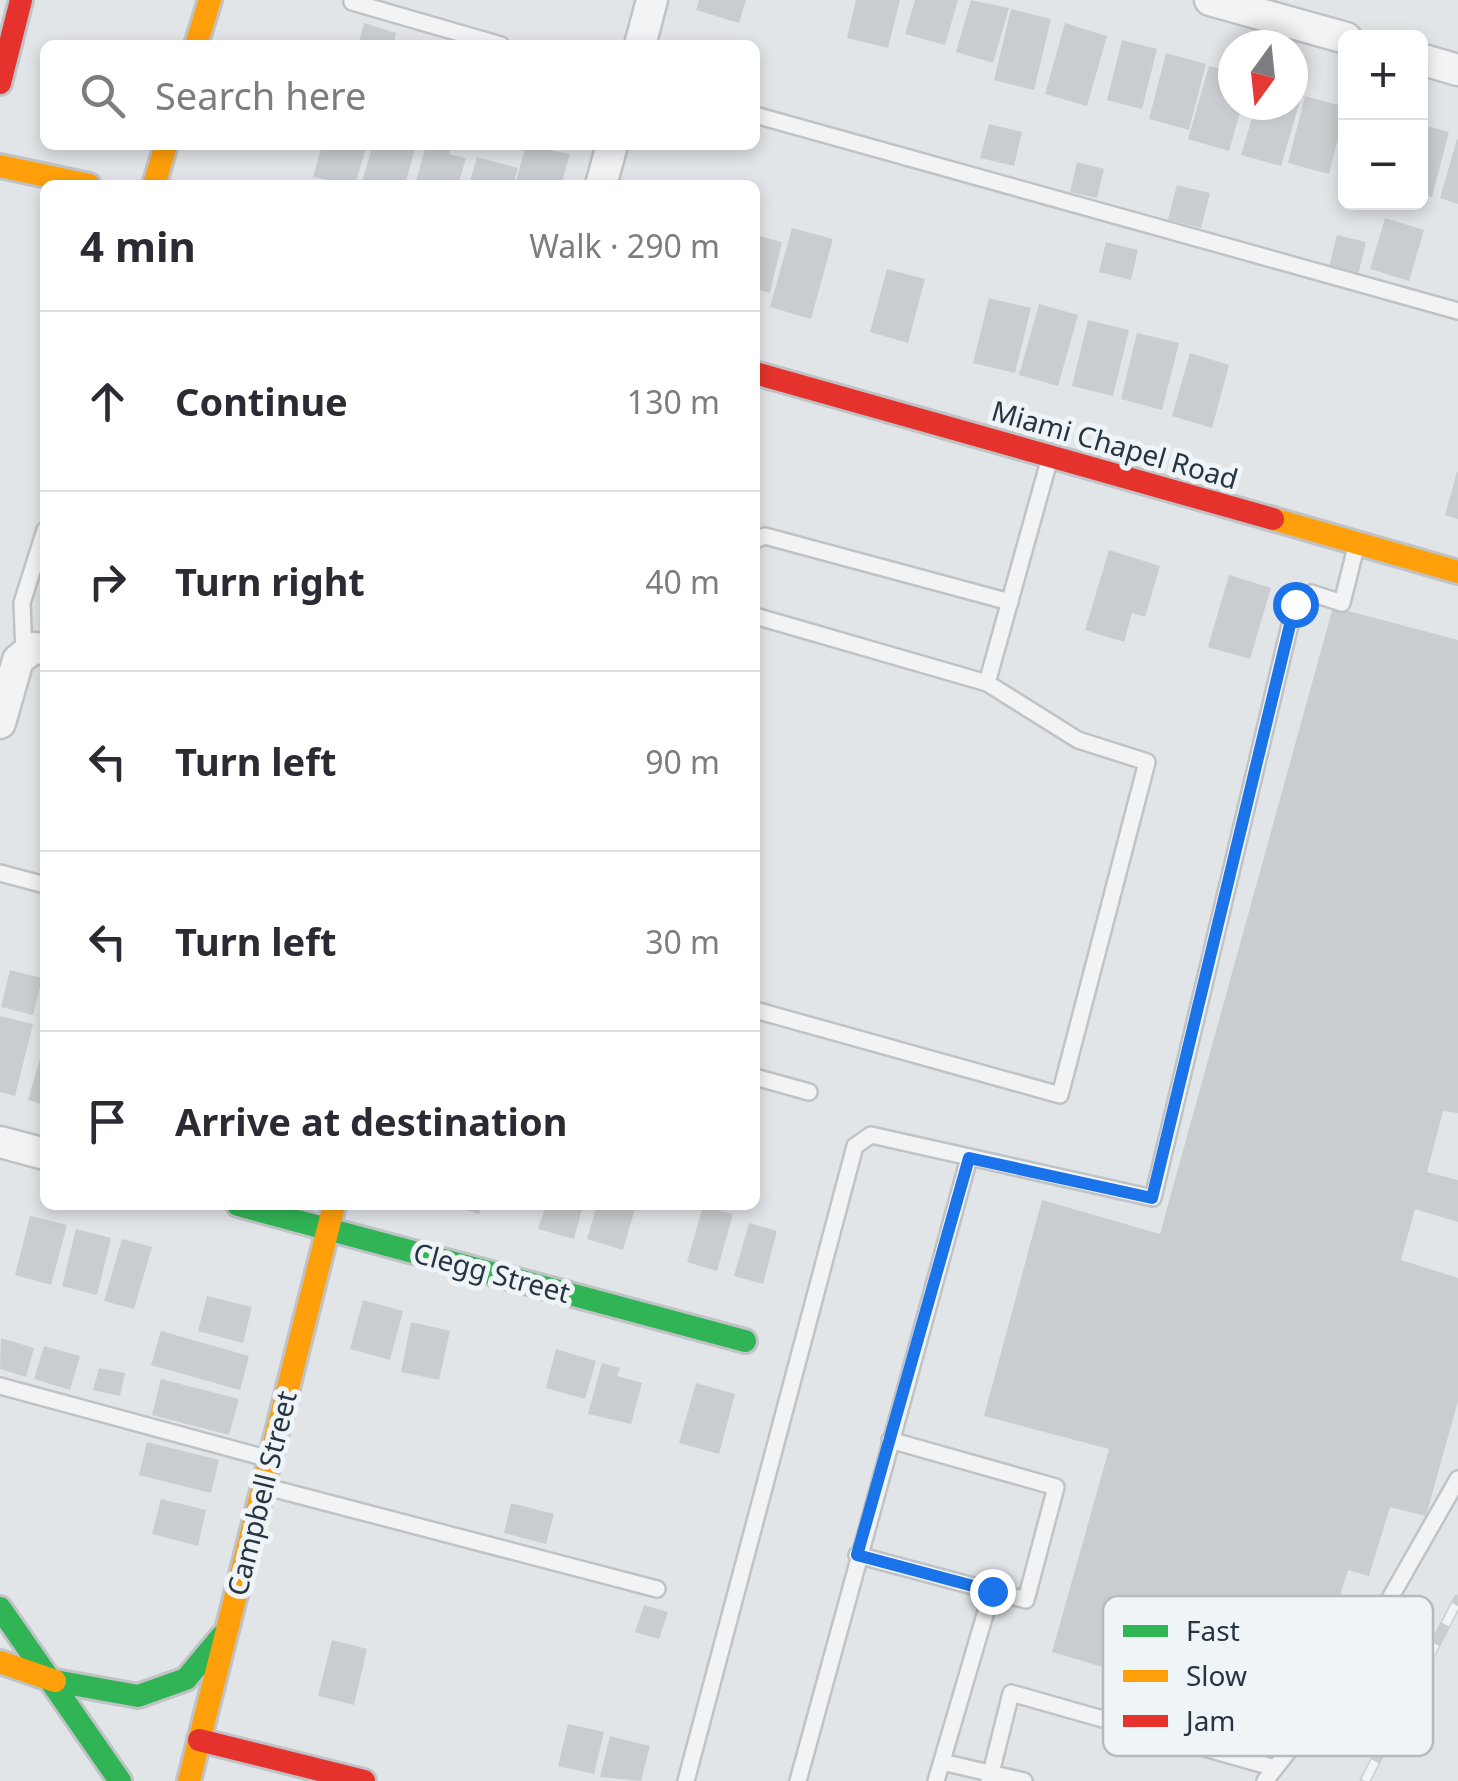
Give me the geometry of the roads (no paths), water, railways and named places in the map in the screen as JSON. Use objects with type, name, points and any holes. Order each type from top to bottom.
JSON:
[{"type":"main road","points":[[198,40],[210,0]]},
{"type":"main road","points":[[0,83],[18,10]]},
{"type":"main road","points":[[156,180],[164,150]]},
{"type":"main road","points":[[0,166],[66,180]]},
{"type":"main road","name":"Miami Chapel Road","points":[[760,375],[1458,572]]},
{"type":"main road","name":"Clegg Street","points":[[257,1210],[745,1341]]},
{"type":"main road","name":"Campbell Street","points":[[189,1781],[333,1210]]},
{"type":"main road","points":[[0,1608],[55,1681],[120,1781]]},
{"type":"main road","points":[[0,1662],[55,1681],[138,1696],[186,1679],[226,1632]]},
{"type":"main road","points":[[199,1740],[364,1781]]},
{"type":"street","points":[[641,40],[652,0]]},
{"type":"street","points":[[1210,0],[1338,36]]},
{"type":"street","points":[[1428,61],[1458,70]]},
{"type":"street","points":[[602,180],[611,150]]},
{"type":"street","points":[[0,723],[34,650]]},
{"type":"street","points":[[0,1142],[40,1153]]},
{"type":"lane","points":[[350,1],[484,40]]},
{"type":"lane","points":[[760,116],[1458,311]]},
{"type":"lane","points":[[987,683],[1050,457]]},
{"type":"lane","points":[[760,538],[765,536],[1010,602]]},
{"type":"lane","points":[[686,1781],[855,1146],[870,1135],[1152,1198],[1295,604],[1311,593],[1342,603],[1357,544]]},
{"type":"lane","points":[[34,650],[22,602],[40,546]]},
{"type":"lane","points":[[760,617],[987,683],[1078,740],[1148,762],[1060,1095],[760,1011]]},
{"type":"lane","points":[[0,874],[40,884]]},
{"type":"lane","points":[[760,1078],[809,1092]]},
{"type":"lane","points":[[798,1781],[969,1158]]},
{"type":"lane","points":[[0,1386],[270,1458]]},
{"type":"lane","points":[[857,1555],[1026,1600],[1056,1487],[890,1440]]},
{"type":"lane","points":[[1391,1596],[1458,1479]]},
{"type":"lane","points":[[263,1486],[657,1589]]},
{"type":"lane","points":[[936,1781],[992,1591]]},
{"type":"lane","points":[[990,1777],[1012,1693],[1103,1719]]},
{"type":"lane","points":[[1234,1756],[1276,1768]]},
{"type":"lane","points":[[1265,1781],[1285,1756]]},
{"type":"lane","points":[[942,1762],[990,1777],[1024,1781]]},
{"type":"railway","points":[[1433,1649],[1458,1600]]},
{"type":"railway","points":[[1365,1781],[1378,1756]]}]
